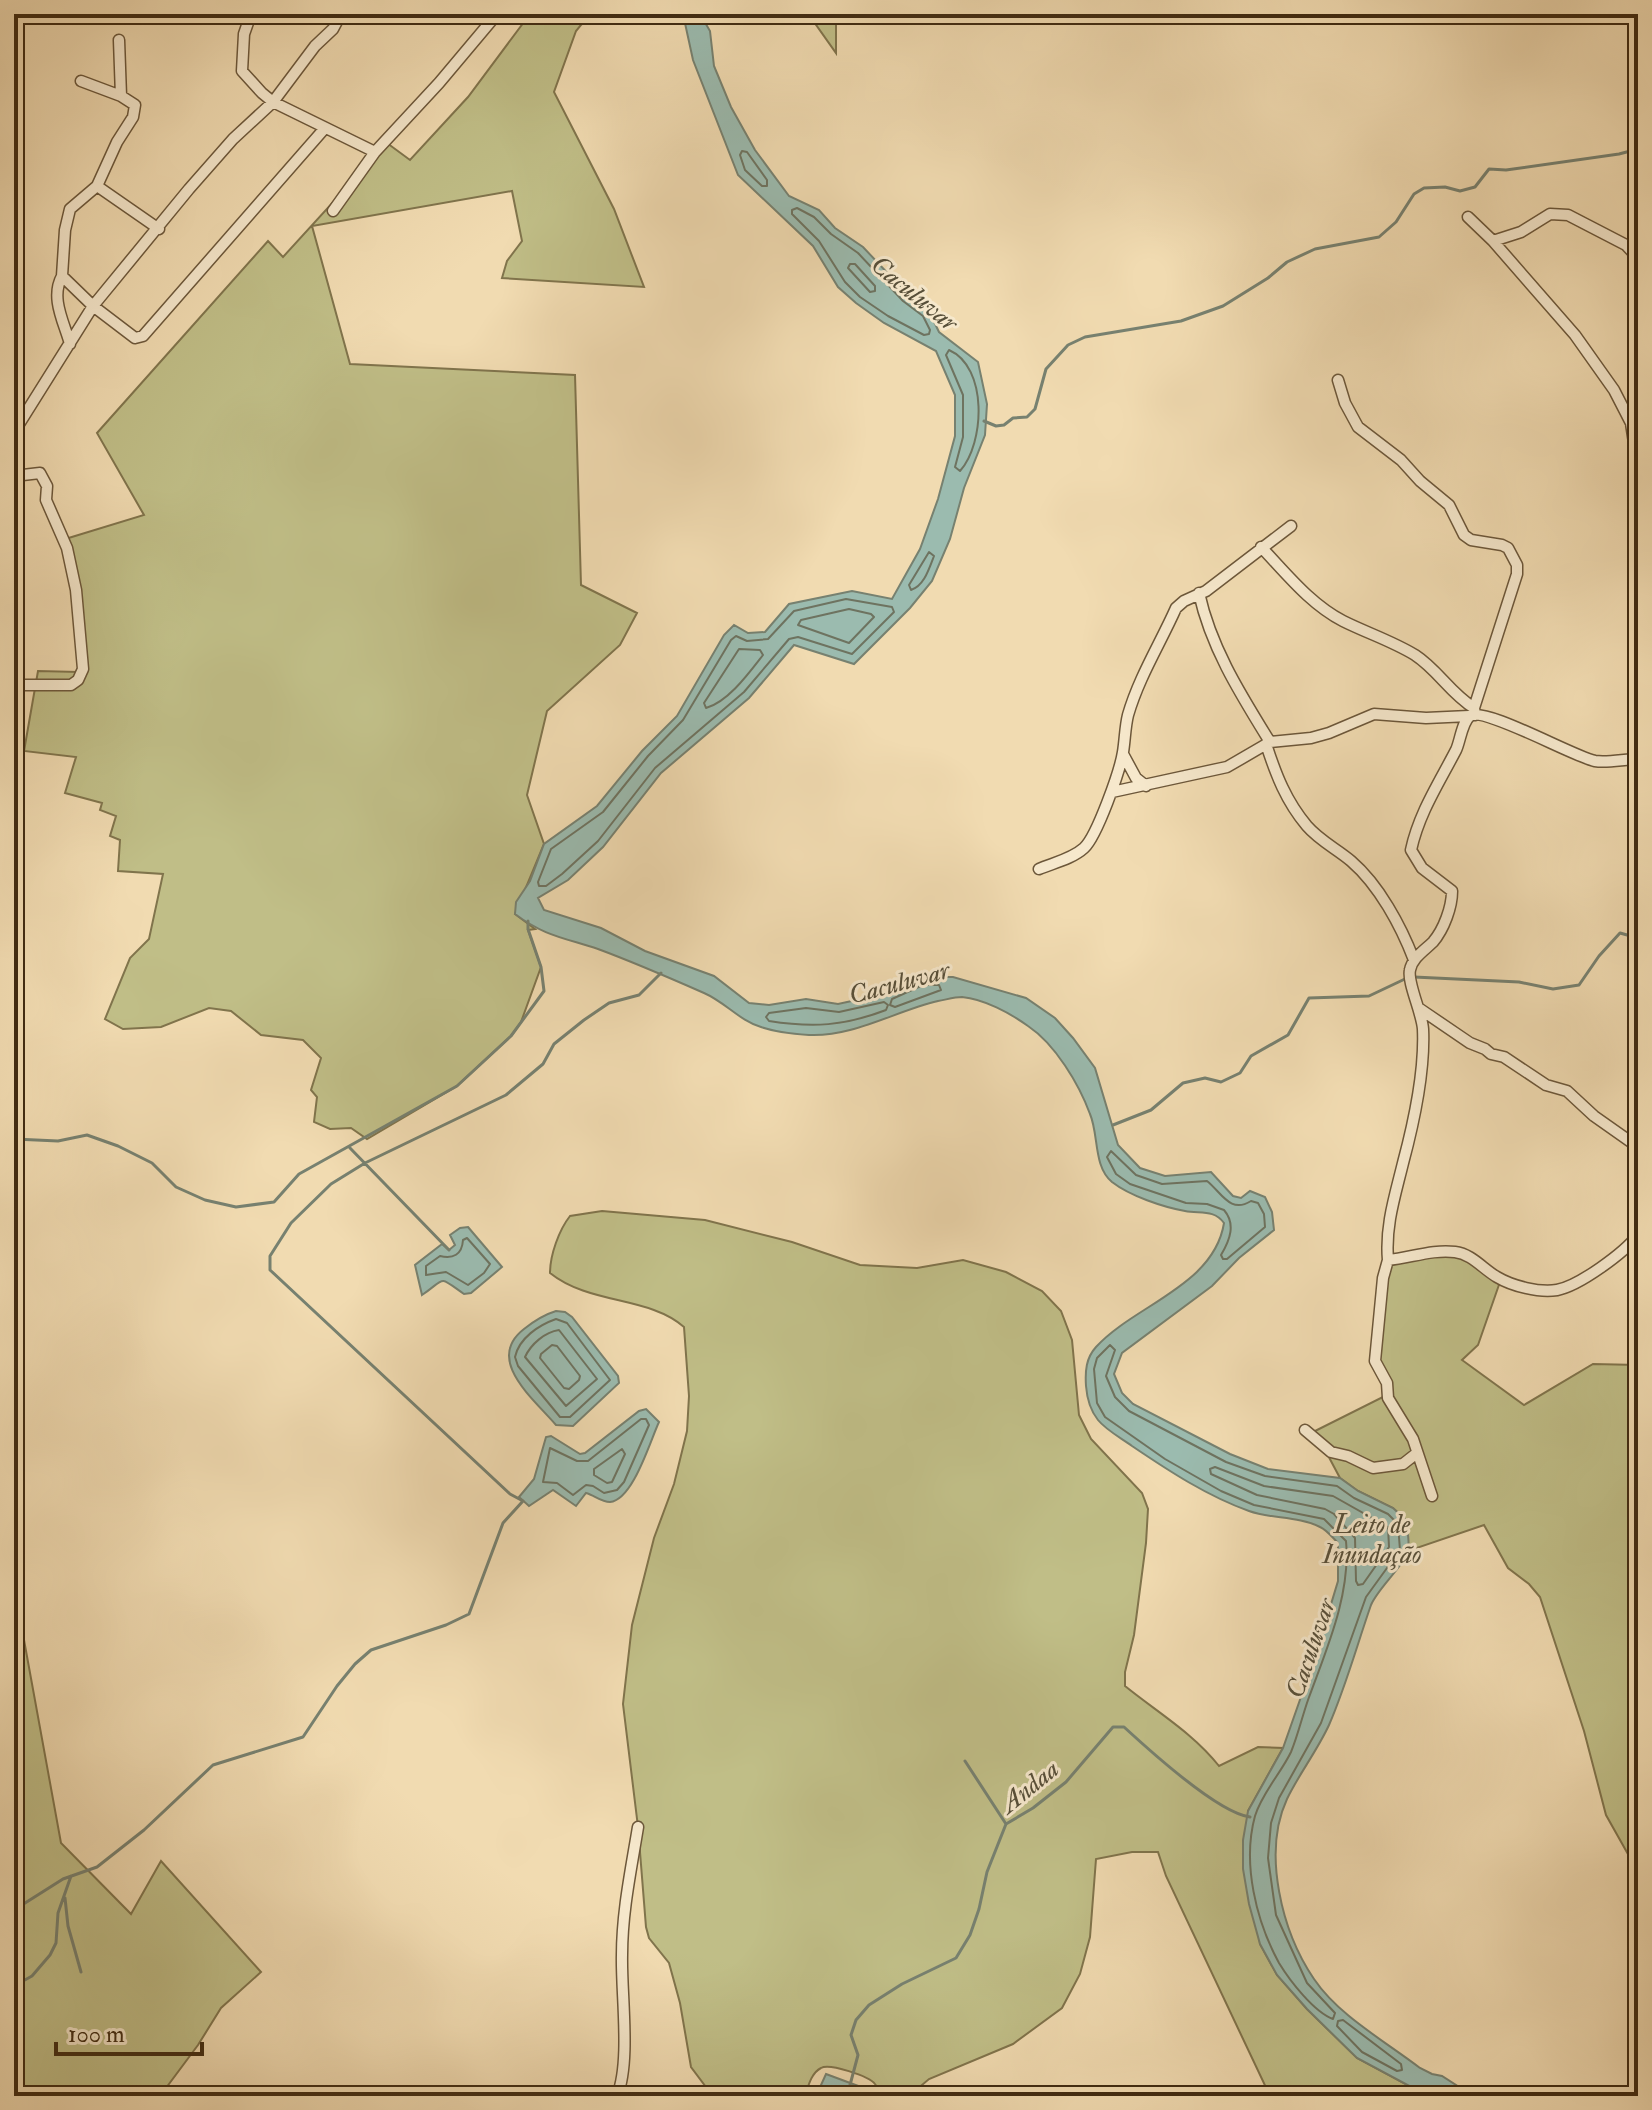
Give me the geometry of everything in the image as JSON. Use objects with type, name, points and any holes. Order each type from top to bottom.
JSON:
[{"type":"street","points":[[251,14],[244,34],[242,71],[273,102],[375,152]]},
{"type":"street","points":[[15,424],[93,306],[233,139],[273,102],[315,46],[333,29],[341,14]]},
{"type":"street","points":[[333,211],[375,152],[497,14]]},
{"type":"street","points":[[119,40],[121,96]]},
{"type":"street","points":[[70,344],[58,307],[58,283],[62,276],[65,230],[70,209],[97,186],[135,112],[135,105],[121,96],[81,81]]},
{"type":"street","points":[[62,276],[129,336],[143,336],[325,128]]},
{"type":"street","points":[[97,186],[159,229]]},
{"type":"street","points":[[1493,241],[1521,232],[1550,214],[1568,215],[1626,245],[1638,258]]},
{"type":"street","points":[[1468,217],[1575,335],[1614,390],[1631,423],[1638,469]]},
{"type":"street","points":[[1338,380],[1345,403],[1358,427],[1401,460],[1449,505],[1464,535],[1471,540],[1502,545],[1513,556],[1517,574],[1473,713],[1431,793],[1411,850],[1422,868],[1452,891],[1452,900],[1436,938],[1414,960],[1409,976],[1420,1009],[1423,1056],[1418,1098],[1390,1210],[1388,1260],[1383,1278],[1375,1361],[1387,1383],[1388,1398],[1405,1424],[1432,1496]]},
{"type":"street","points":[[14,476],[40,473],[47,486],[46,500],[67,548],[76,590],[83,669],[78,680],[71,685],[14,685]]},
{"type":"street","points":[[1039,869],[1083,849],[1090,841],[1112,792],[1123,754],[1128,716],[1145,671],[1176,608],[1206,591],[1291,526]]},
{"type":"street","points":[[1261,547],[1321,606],[1342,620],[1416,656],[1473,713]]},
{"type":"street","points":[[1199,593],[1227,670],[1268,743],[1278,783],[1310,829],[1353,862],[1374,887],[1404,933],[1414,960]]},
{"type":"street","points":[[1112,792],[1227,767],[1268,743],[1311,738],[1382,713],[1426,718],[1473,713],[1598,761],[1638,759]]},
{"type":"street","points":[[1123,754],[1136,778],[1146,786]]},
{"type":"street","points":[[1420,1009],[1473,1045],[1504,1057],[1546,1085],[1567,1091],[1594,1116],[1638,1147]]},
{"type":"street","points":[[1388,1260],[1458,1252],[1509,1283],[1547,1291],[1561,1290],[1616,1256],[1638,1235]]},
{"type":"street","points":[[1305,1430],[1331,1452],[1373,1468],[1403,1464],[1417,1453]]},
{"type":"street","points":[[617,2096],[622,2064],[624,2009],[623,1921],[638,1827]]},
{"type":"shaded area","points":[[530,14],[590,14],[576,31],[554,92],[614,209],[644,287],[502,278],[507,261],[522,241],[512,191],[312,226],[350,364],[575,375],[581,585],[637,613],[620,645],[547,711],[527,795],[544,844],[515,914],[535,929],[528,930],[541,967],[521,1022],[511,1036],[457,1086],[367,1139],[351,1128],[330,1129],[314,1122],[317,1097],[311,1090],[321,1058],[303,1040],[261,1035],[231,1011],[209,1008],[161,1027],[123,1029],[105,1019],[130,958],[149,939],[163,874],[118,871],[120,840],[110,836],[116,816],[100,810],[102,803],[65,793],[76,757],[24,751],[38,671],[79,672],[75,608],[62,540],[144,515],[97,433],[268,241],[283,257],[387,143],[410,160],[468,97]]},
{"type":"shaded area","points":[[836,14],[836,53],[809,15]]},
{"type":"shaded area","points":[[602,1211],[705,1220],[792,1242],[860,1265],[917,1268],[963,1260],[1006,1272],[1042,1291],[1061,1311],[1072,1340],[1079,1415],[1091,1439],[1142,1493],[1148,1509],[1125,1686],[1186,1733],[1219,1766],[1258,1747],[1283,1748],[1248,1811],[1260,1944],[1277,1975],[1357,2058],[1428,2096],[1270,2096],[1166,1876],[1158,1852],[1132,1852],[1096,1859],[1090,1937],[1080,1974],[1062,2008],[1013,2044],[929,2079],[909,2096],[878,2096],[876,2086],[865,2077],[825,2067],[810,2080],[805,2096],[712,2095],[691,2067],[680,2003],[669,1963],[649,1938],[646,1927],[623,1704],[632,1625],[654,1538],[674,1484],[687,1431],[689,1396],[684,1327],[654,1310],[583,1291],[550,1273],[556,1243],[570,1216]]},
{"type":"shaded area","points":[[1458,1252],[1501,1279],[1478,1345],[1462,1360],[1524,1405],[1593,1364],[1638,1365],[1638,1872],[1606,1815],[1584,1731],[1540,1597],[1508,1568],[1484,1525],[1408,1551],[1406,1520],[1393,1508],[1358,1491],[1340,1478],[1315,1431],[1387,1395],[1377,1367],[1388,1260]]},
{"type":"shaded area","points":[[18,1607],[61,1843],[131,1914],[161,1861],[261,1972],[221,2008],[160,2096],[14,2096],[14,1608]]},
{"type":"water","name":"Leito de Inundação","points":[[683,14],[700,14],[710,31],[714,66],[731,107],[755,150],[789,196],[819,210],[835,228],[863,247],[909,296],[929,311],[939,332],[978,362],[987,404],[985,435],[964,488],[950,539],[932,581],[910,608],[854,664],[794,645],[749,698],[661,773],[603,847],[568,880],[538,898],[544,910],[601,928],[645,951],[714,976],[749,1003],[769,1005],[806,999],[838,1004],[884,994],[921,977],[953,977],[1026,998],[1055,1018],[1095,1068],[1118,1145],[1140,1168],[1165,1176],[1211,1172],[1233,1196],[1241,1198],[1250,1191],[1265,1197],[1272,1212],[1274,1230],[1239,1258],[1212,1286],[1122,1353],[1114,1374],[1122,1393],[1133,1404],[1230,1454],[1268,1469],[1340,1478],[1358,1491],[1393,1508],[1406,1520],[1409,1543],[1406,1556],[1371,1605],[1329,1725],[1287,1799],[1276,1843],[1276,1867],[1279,1892],[1293,1939],[1324,1992],[1349,2016],[1420,2068],[1442,2076],[1473,2096],[1428,2096],[1357,2058],[1277,1975],[1260,1944],[1249,1904],[1243,1869],[1243,1840],[1248,1811],[1283,1748],[1315,1657],[1338,1581],[1338,1543],[1312,1523],[1249,1511],[1189,1482],[1105,1427],[1095,1416],[1088,1400],[1086,1370],[1096,1347],[1112,1332],[1189,1279],[1217,1245],[1224,1223],[1211,1214],[1176,1209],[1147,1200],[1112,1182],[1099,1159],[1090,1114],[1065,1066],[1038,1034],[996,1007],[959,997],[922,1005],[826,1035],[766,1029],[704,993],[611,954],[545,932],[515,914],[516,902],[530,881],[544,844],[597,806],[642,751],[677,716],[724,635],[734,625],[748,633],[765,632],[789,604],[852,591],[892,599],[920,549],[938,499],[955,436],[955,395],[936,351],[884,323],[838,287],[813,246],[738,175],[693,60]]},
{"type":"water","points":[[468,1227],[502,1267],[471,1293],[464,1294],[442,1281],[422,1295],[415,1265],[442,1244],[449,1250],[455,1245],[450,1235]]},
{"type":"water","points":[[556,1311],[572,1317],[618,1376],[619,1383],[573,1426],[556,1425],[526,1391],[511,1366],[509,1353],[513,1341],[524,1329]]},
{"type":"water","points":[[646,1409],[659,1422],[633,1481],[618,1499],[607,1502],[586,1493],[576,1506],[553,1490],[529,1506],[519,1497],[534,1479],[546,1437],[551,1436],[580,1454],[585,1453],[639,1411]]},
{"type":"water","points":[[826,2074],[869,2090],[868,2096],[816,2096]]},
{"type":"waterway","points":[[984,421],[996,426],[1004,425],[1013,418],[1027,417],[1035,409],[1046,369],[1068,345],[1085,337],[1181,321],[1223,306],[1268,278],[1287,262],[1315,249],[1379,237],[1396,222],[1414,194],[1424,188],[1445,187],[1460,191],[1475,187],[1489,169],[1506,170],[1638,149]]},
{"type":"waterway","points":[[14,1139],[58,1141],[87,1135],[152,1163],[176,1187],[205,1200],[236,1207],[274,1202],[299,1174],[457,1086],[511,1036],[544,991],[541,967],[528,921]]},
{"type":"waterway","points":[[1414,977],[1519,982],[1553,989],[1579,985],[1620,933],[1638,938]]},
{"type":"waterway","points":[[14,1910],[63,1879],[97,1867],[144,1830],[213,1765],[303,1737],[337,1686],[371,1650],[469,1614],[503,1523],[523,1501],[510,1494],[270,1270],[270,1256],[291,1223],[331,1184],[365,1163],[506,1095],[543,1064],[554,1044],[584,1020],[609,1003],[639,995],[661,973]]},
{"type":"waterway","points":[[1113,1125],[1151,1110],[1183,1083],[1205,1078],[1221,1082],[1240,1073],[1251,1056],[1288,1035],[1309,998],[1369,996],[1407,978]]},
{"type":"waterway","points":[[350,1148],[449,1250]]},
{"type":"waterway","name":"Andaa","points":[[850,2085],[858,2055],[851,2035],[856,2020],[869,2005],[902,1984],[956,1958],[970,1935],[987,1872],[1006,1824],[1066,1782],[1113,1727],[1124,1727],[1203,1793],[1250,1817]]},
{"type":"waterway","points":[[965,1761],[1006,1824]]},
{"type":"waterway","points":[[14,1986],[32,1976],[50,1955],[56,1943],[58,1913],[71,1876]]},
{"type":"waterway","points":[[65,1898],[68,1926],[81,1972]]},
{"type":"water label","name":"Caculuvar","points":[[915,293]]},
{"type":"water label","name":"Caculuvar","points":[[899,982]]},
{"type":"water label","name":"Caculuvar","points":[[1310,1648]]}]
